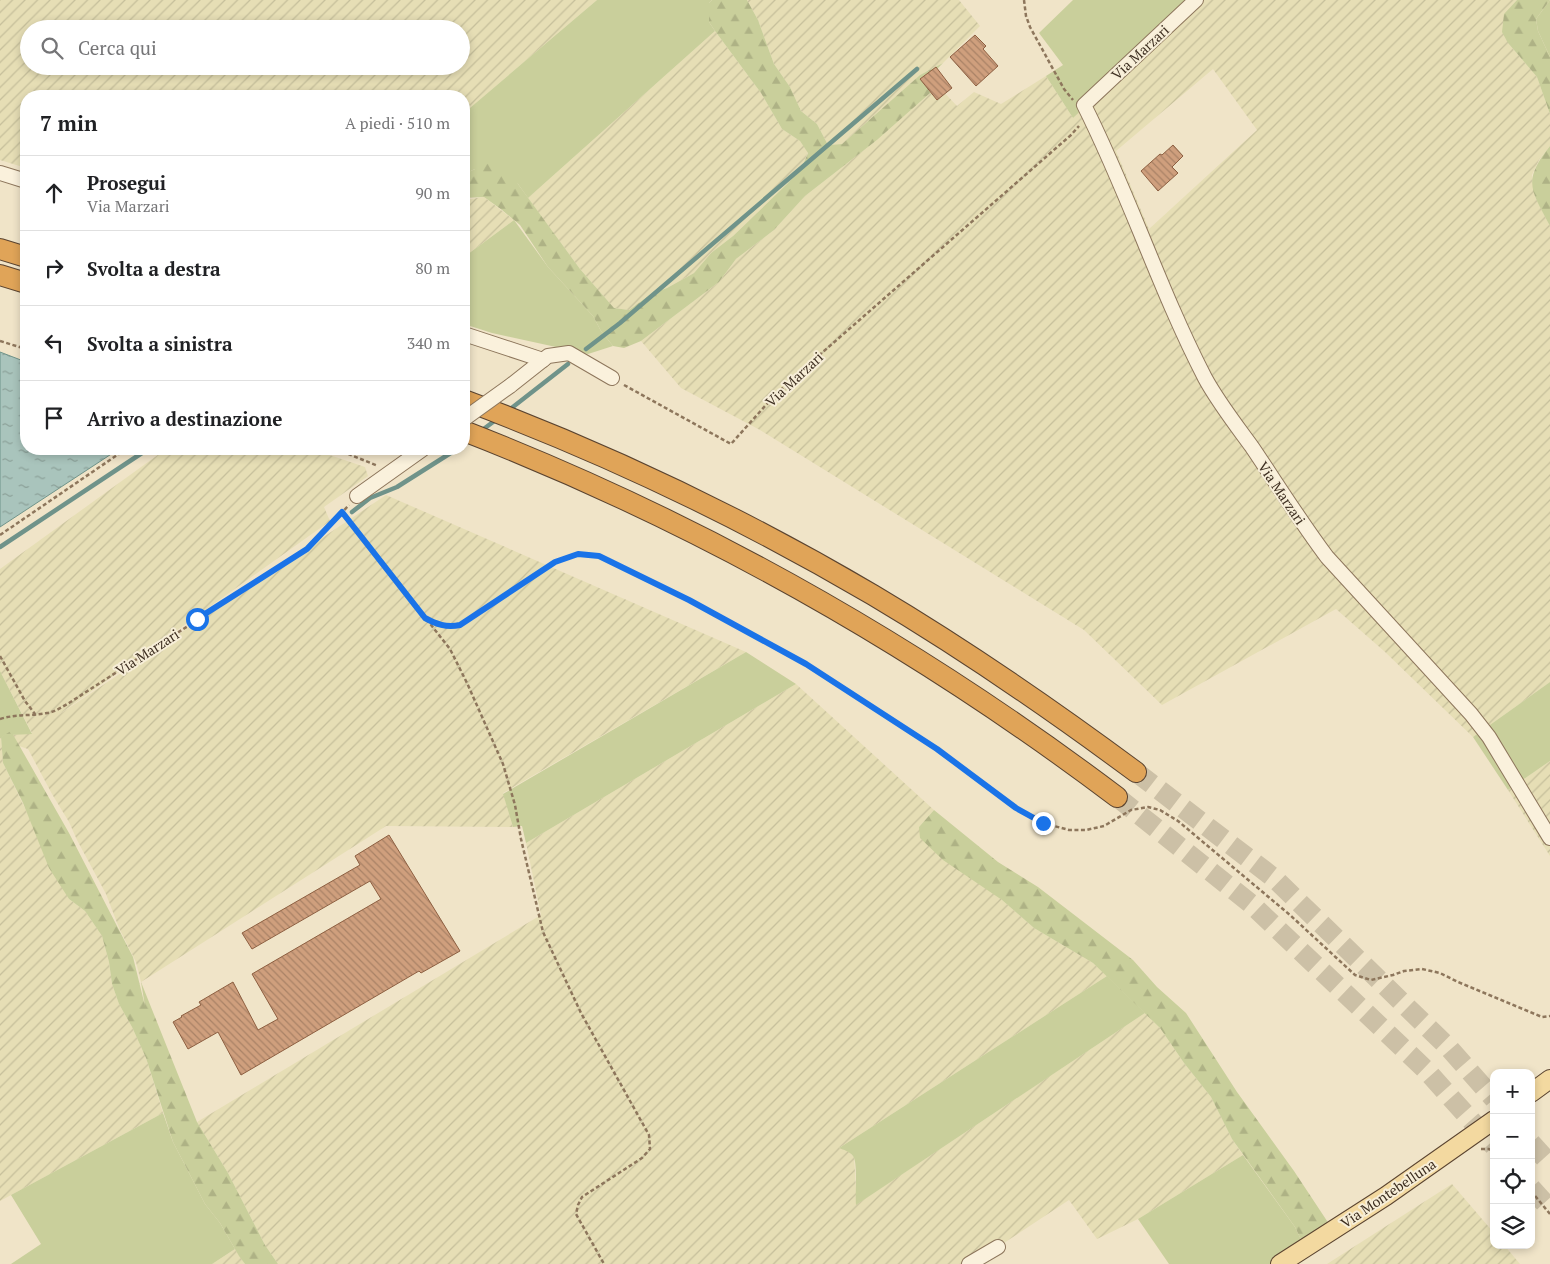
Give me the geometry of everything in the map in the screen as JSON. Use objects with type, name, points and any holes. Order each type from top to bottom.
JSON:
[{"type":"highway","points":[[0,248],[20,255]]},
{"type":"highway","points":[[0,275],[20,281]]},
{"type":"highway","points":[[470,402],[563,438],[648,476],[790,548],[873,595],[954,645],[1065,720],[1136,772]]},
{"type":"highway","points":[[470,434],[622,498],[791,584],[857,621],[936,670],[1023,728],[1117,797]]},
{"type":"main road","points":[[1535,1090],[1550,1079]]},
{"type":"main road","name":"Via Montebelluna","points":[[1280,1264],[1386,1196],[1490,1123]]},
{"type":"street","name":"Via Marzari","points":[[1196,0],[1084,105],[1106,148],[1155,271],[1206,381],[1308,532],[1327,556],[1483,729],[1550,838]]},
{"type":"street","points":[[0,173],[20,179]]},
{"type":"street","points":[[470,336],[543,360]]},
{"type":"street","points":[[470,415],[548,356],[569,353],[612,378]]},
{"type":"street","points":[[357,496],[415,455]]},
{"type":"street","points":[[969,1264],[998,1247]]},
{"type":"path","points":[[1024,0],[1026,16],[1030,27],[1064,89],[1074,101],[1084,105]]},
{"type":"path","name":"Via Marzari","points":[[612,378],[731,444],[774,396],[800,372],[1071,135],[1079,126],[1084,105]]},
{"type":"path","points":[[0,340],[20,347]]},
{"type":"path","points":[[0,535],[117,455]]},
{"type":"path","points":[[353,455],[391,472]]},
{"type":"path","name":"Via Marzari","points":[[0,719],[11,716],[47,713],[69,703],[307,549],[357,496]]},
{"type":"path","points":[[342,512],[450,649],[481,712],[503,764],[515,805],[543,932],[581,1013],[649,1135],[650,1149],[642,1158],[582,1198],[578,1205],[576,1214],[604,1264]]},
{"type":"path","points":[[425,618],[440,625],[451,627],[460,625],[555,562],[578,554],[599,556],[689,600],[806,664],[937,749],[1016,808],[1043,823],[1069,830],[1086,830],[1104,826],[1131,810],[1148,807],[1160,810],[1178,821],[1290,915],[1355,975],[1371,980],[1404,971],[1422,969],[1440,973],[1542,1017],[1550,1016]]},
{"type":"path","points":[[0,656],[25,701],[35,714]]},
{"type":"path","points":[[1535,1196],[1550,1214]]},
{"type":"shaded area","points":[[0,0],[597,0],[470,108],[470,90],[20,90],[20,166],[0,160]]},
{"type":"shaded area","points":[[747,0],[959,0],[980,26],[943,63],[920,75],[842,144],[828,145],[817,124],[801,111],[790,87],[774,64],[758,20]]},
{"type":"shaded area","points":[[1201,0],[1517,0],[1505,14],[1508,43],[1537,77],[1550,114],[1550,146],[1539,160],[1532,175],[1535,197],[1550,226],[1550,682],[1473,737],[1384,651],[1336,609],[1162,705],[1084,630],[760,430],[681,388],[641,341],[719,282],[736,259],[774,230],[805,196],[877,140],[938,86],[957,106],[974,92],[1001,104],[1046,76],[1073,118]],"holes":[[[1213,69],[1257,130],[1149,229],[1116,151]]]},
{"type":"shaded area","points":[[715,31],[761,93],[782,129],[800,141],[808,152],[801,169],[787,184],[733,236],[711,253],[694,273],[667,288],[651,294],[629,310],[614,308],[580,269],[528,198]]},
{"type":"shaded area","points":[[484,197],[514,220],[470,253],[470,199]]},
{"type":"shaded area","points":[[158,455],[330,455],[365,467],[368,476],[324,507],[330,521],[54,718],[386,495],[746,652],[503,793],[513,827],[386,826],[141,982],[136,962],[119,928],[106,894],[69,822],[28,749],[16,745],[10,735],[32,733],[0,671],[0,569]]},
{"type":"shaded area","points":[[796,684],[934,810],[919,827],[1034,928],[1093,963],[1107,976],[839,1148],[847,1150],[854,1157],[857,1204],[1145,1013],[1160,1028],[1184,1063],[1211,1097],[1232,1139],[1243,1155],[1138,1219],[1097,1239],[1069,1200],[972,1264],[278,1264],[265,1245],[228,1173],[197,1122],[541,915],[526,843]]},
{"type":"shaded area","points":[[0,723],[3,763],[69,899],[85,911],[102,936],[109,962],[112,984],[119,1004],[146,1058],[163,1113],[0,1201]]},
{"type":"shaded area","points":[[1550,761],[1550,856],[1508,790]]},
{"type":"shaded area","points":[[1452,1184],[1490,1228],[1490,1249],[1507,1249],[1520,1264],[1327,1264]]},
{"type":"shaded area","points":[[235,1249],[245,1264],[212,1264]]},
{"type":"green space","points":[[597,0],[712,0],[709,3],[709,22],[715,31],[528,198],[518,184],[475,169],[470,171],[470,108]]},
{"type":"green space","points":[[712,0],[747,0],[758,20],[774,64],[790,87],[801,111],[817,124],[828,145],[842,144],[920,75],[943,63],[929,77],[938,86],[877,140],[805,196],[774,230],[736,259],[719,282],[641,341],[624,348],[613,346],[601,331],[593,316],[548,267],[520,225],[484,197],[470,198],[470,171],[488,158],[518,184],[580,269],[614,308],[629,310],[651,294],[667,288],[694,273],[711,253],[733,236],[787,184],[801,169],[808,153],[800,141],[782,129],[761,93],[709,22],[709,3]]},
{"type":"green space","points":[[1073,0],[1201,0],[1073,118],[1046,76],[1063,65],[1039,33]]},
{"type":"green space","points":[[1517,0],[1550,0],[1536,19],[1538,31],[1550,57],[1550,114],[1537,77],[1508,43],[1502,32],[1504,14]]},
{"type":"green space","points":[[1550,0],[1550,57],[1538,31],[1536,19]]},
{"type":"green space","points":[[1550,146],[1550,226],[1538,203],[1532,186],[1536,168]]},
{"type":"green space","points":[[514,220],[548,267],[593,316],[601,331],[613,346],[588,354],[492,333],[470,326],[470,253]]},
{"type":"green space","points":[[746,652],[796,684],[526,843],[522,826],[513,827],[503,794]]},
{"type":"green space","points":[[0,671],[32,734],[10,735],[9,733],[0,738]]},
{"type":"green space","points":[[1550,682],[1550,761],[1508,790],[1473,737]]},
{"type":"green space","points":[[11,731],[69,833],[133,957],[145,1006],[141,982],[197,1122],[228,1173],[265,1245],[278,1264],[245,1264],[220,1223],[205,1204],[173,1142],[146,1058],[119,1004],[112,984],[109,962],[102,936],[85,911],[69,899],[49,868],[23,803],[3,763],[1,737]]},
{"type":"green space","points":[[934,810],[998,862],[1038,887],[1133,960],[1157,987],[1186,1013],[1237,1092],[1294,1171],[1333,1230],[1305,1248],[1295,1227],[1232,1139],[1211,1097],[1184,1063],[1160,1028],[1093,963],[1034,928],[1002,900],[943,860],[920,838],[919,827]]},
{"type":"green space","points":[[1107,976],[1145,1013],[856,1205],[855,1159],[850,1153],[839,1148]]},
{"type":"green space","points":[[163,1113],[173,1142],[205,1204],[220,1223],[235,1249],[212,1264],[11,1264],[41,1244],[11,1195]]},
{"type":"green space","points":[[1243,1155],[1295,1227],[1305,1248],[1280,1264],[1169,1264],[1138,1219]]},
{"type":"water","points":[[0,352],[20,360],[20,455],[110,455],[0,527]]},
{"type":"building","points":[[975,35],[986,46],[983,49],[998,66],[976,86],[950,57]]},
{"type":"building","points":[[936,67],[952,88],[937,100],[920,79]]},
{"type":"building","points":[[1173,145],[1183,156],[1172,167],[1178,173],[1158,191],[1141,171]]},
{"type":"building","points":[[389,835],[460,951],[421,973],[419,971],[241,1075],[218,1032],[188,1049],[173,1022],[201,1005],[199,1002],[233,982],[258,1030],[278,1019],[252,974],[381,899],[370,881],[252,949],[242,933],[360,865],[355,856]]},
{"type":"waterway","points":[[586,349],[620,323],[917,69]]},
{"type":"waterway","points":[[509,410],[568,364]]},
{"type":"waterway","points":[[481,431],[497,419]]},
{"type":"waterway","points":[[0,547],[139,455]]},
{"type":"waterway","points":[[352,512],[370,498],[397,487],[448,455]]},
{"type":"tunnel","points":[[1136,772],[1274,878],[1449,1048],[1490,1094]]},
{"type":"tunnel","points":[[1117,797],[1250,903],[1426,1070],[1490,1142]]},
{"type":"tunnel","points":[[1535,1147],[1550,1164]]},
{"type":"tunnel","points":[[1535,1192],[1550,1209]]},
{"type":"route","points":[[197,619],[307,549],[342,512],[425,618],[434,623],[451,627],[460,625],[555,562],[578,554],[599,556],[689,600],[806,664],[937,749],[1016,808],[1043,823]]}]
